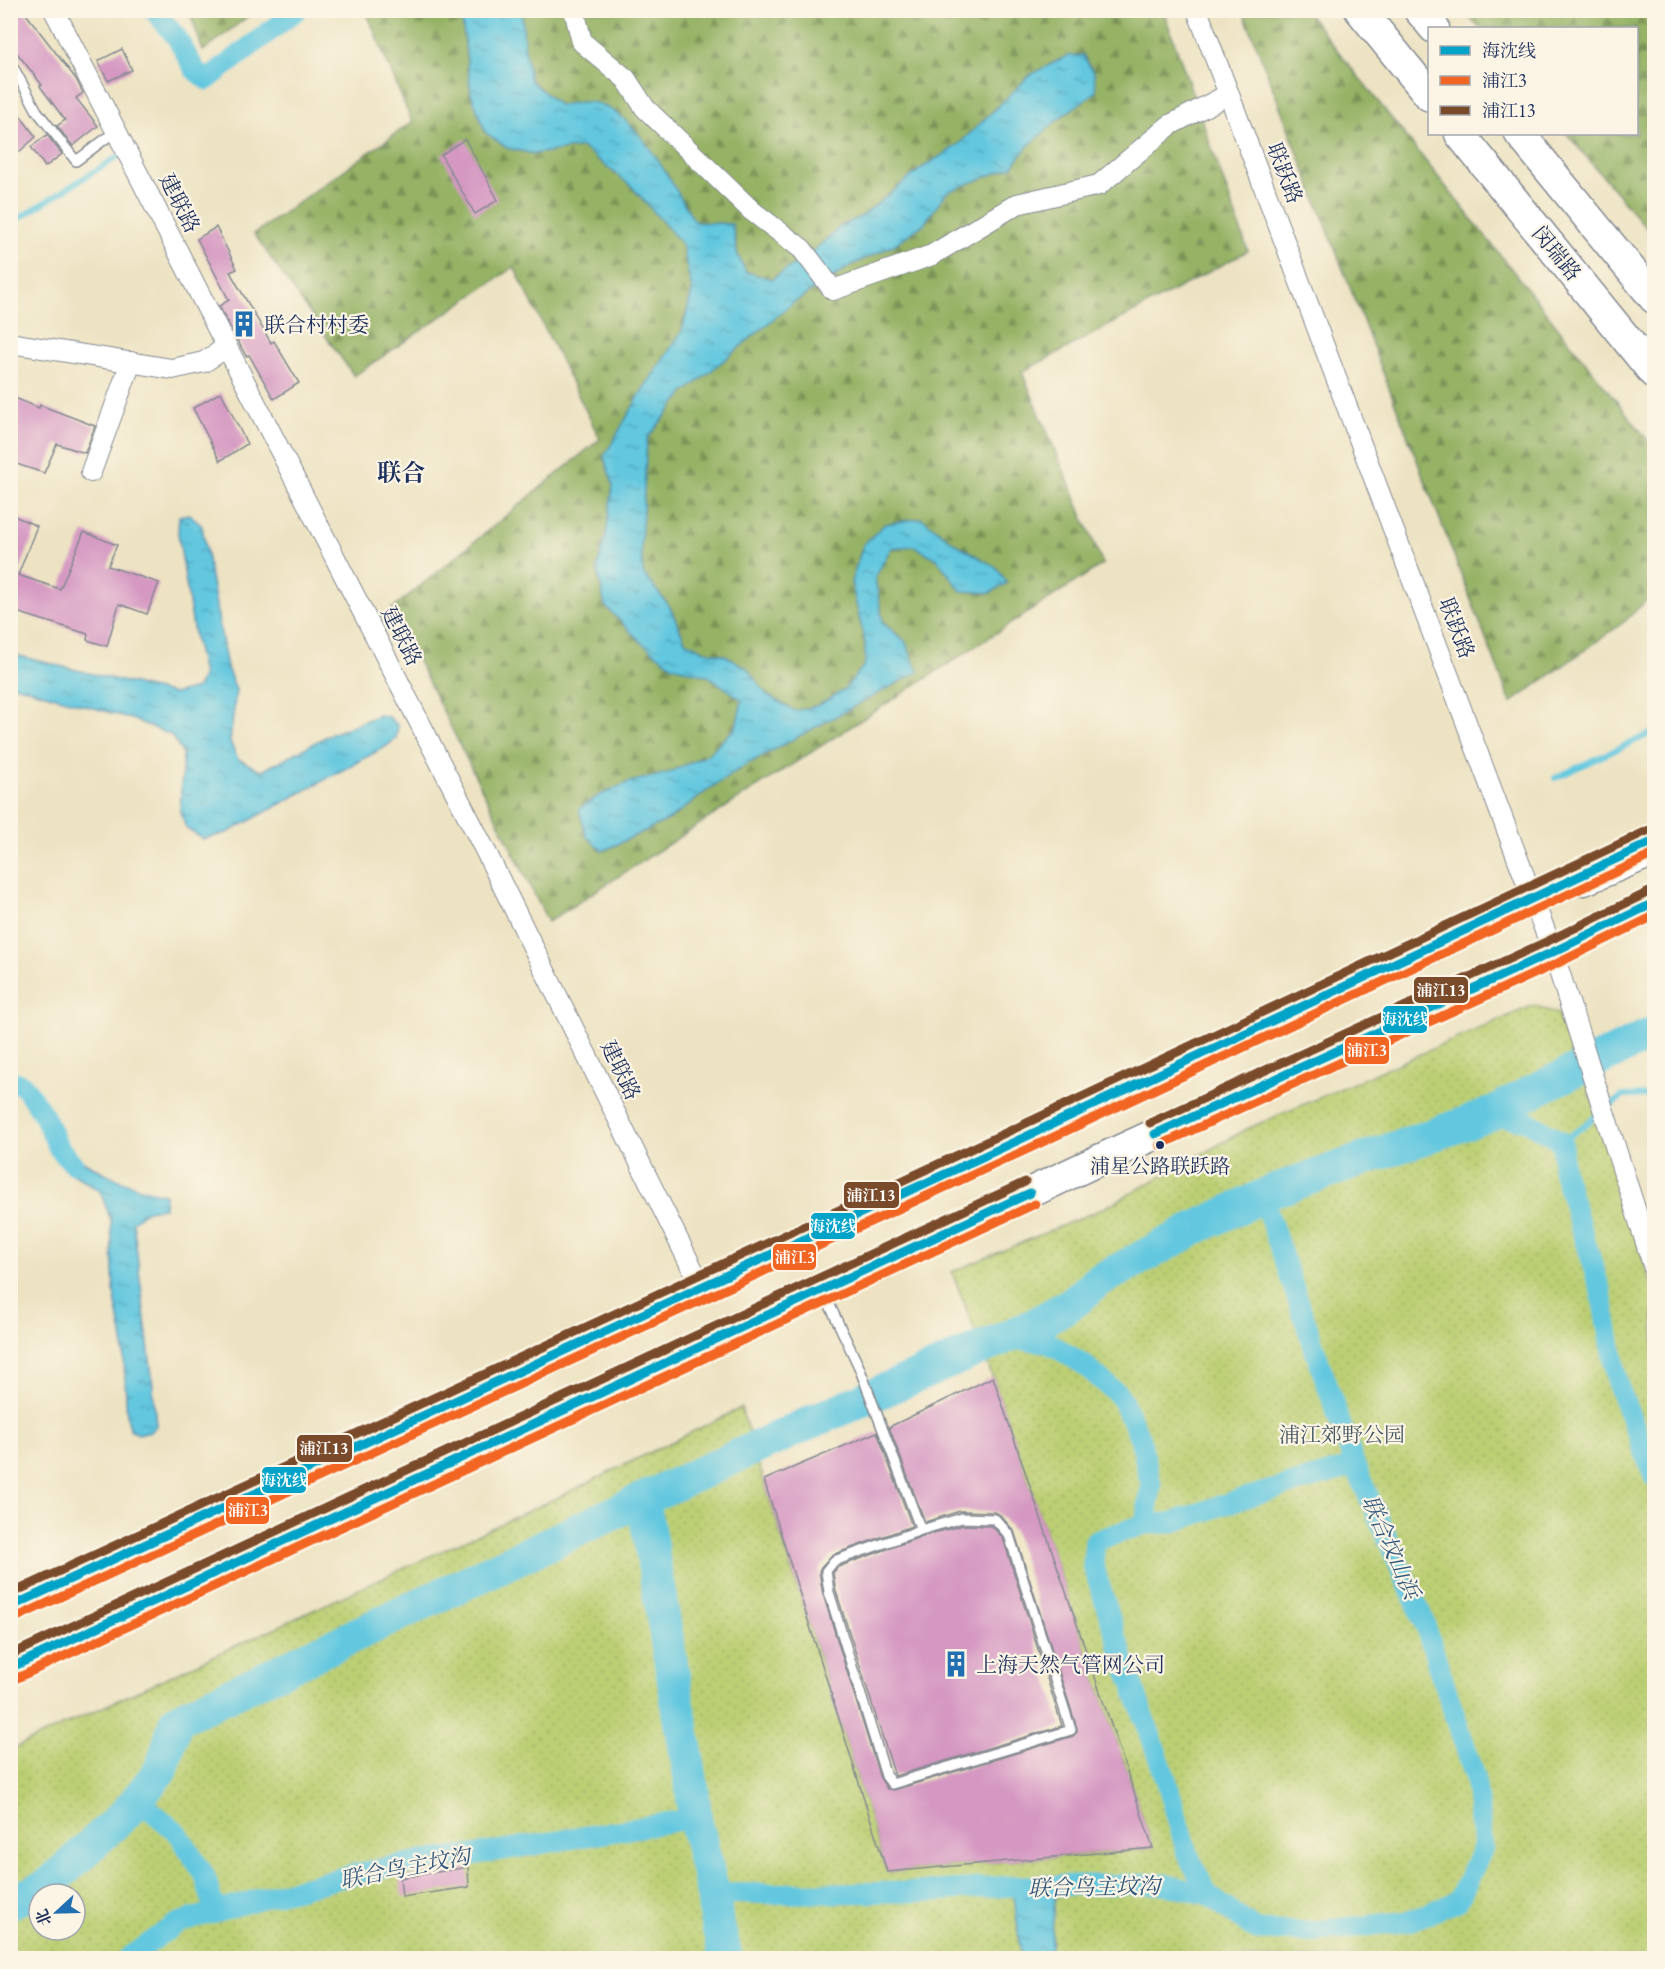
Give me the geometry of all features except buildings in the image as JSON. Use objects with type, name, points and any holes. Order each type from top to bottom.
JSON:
[{"type":"main road","points":[[1360,10],[1428,94]]},
{"type":"main road","points":[[1419,10],[1433,27]]},
{"type":"main road","name":"闵瑞路","points":[[1461,135],[1654,373]]},
{"type":"main road","points":[[1521,135],[1654,298]]},
{"type":"main road","points":[[10,1607],[1033,1133],[1654,841]]},
{"type":"main road","points":[[10,1668],[1114,1153],[1553,952],[1654,903]]},
{"type":"street","name":"建联路","points":[[54,10],[485,850],[701,1286]]},
{"type":"street","points":[[574,10],[582,42],[626,79],[645,108],[752,211],[802,249],[833,290],[932,255],[1017,204],[1099,185],[1170,125],[1229,94]]},
{"type":"street","name":"联跃路","points":[[1197,10],[1534,898],[1654,1268]]},
{"type":"street","points":[[10,343],[172,369],[204,362],[227,347]]},
{"type":"street","points":[[91,472],[131,363]]},
{"type":"lane","points":[[10,62],[37,111],[76,161],[116,131]]},
{"type":"lane","points":[[1534,898],[1587,890],[1654,862]]},
{"type":"lane","points":[[822,1291],[860,1367],[921,1530]]},
{"type":"lane","points":[[962,1518],[995,1519],[1009,1535],[1071,1731],[892,1784],[886,1776],[832,1603],[826,1570],[834,1561],[921,1530],[962,1518]]},
{"type":"green space","points":[[189,10],[255,10],[255,11],[203,51]]},
{"type":"green space","points":[[1163,10],[1248,251],[1022,372],[1103,564],[548,922],[392,609],[600,439],[514,267],[354,376],[254,234],[412,122],[366,11]]},
{"type":"green space","points":[[1243,11],[1306,11],[1654,448],[1654,593],[1624,622],[1511,703]]},
{"type":"green space","points":[[1464,11],[1654,11],[1654,237],[1568,135],[1638,135],[1638,27],[1478,27]]},
{"type":"green space","name":"浦江郊野公园","points":[[1534,1005],[1566,1017],[1654,1293],[1654,1958],[11,1958],[10,1750],[565,1494],[741,1408],[887,1872],[1153,1848],[993,1378],[952,1272],[1104,1208],[1249,1128]]},
{"type":"water","points":[[461,11],[522,11],[524,45],[530,80],[559,105],[591,102],[608,108],[623,118],[652,151],[695,222],[732,224],[738,256],[746,272],[772,279],[810,254],[841,226],[862,216],[923,167],[958,145],[1030,75],[1067,56],[1083,55],[1094,73],[1096,92],[1061,117],[1027,147],[1012,167],[947,192],[924,224],[892,246],[852,265],[793,303],[683,394],[647,439],[641,545],[643,573],[670,607],[685,641],[705,651],[725,655],[747,668],[767,695],[795,711],[819,705],[844,690],[865,664],[865,642],[851,582],[863,545],[885,524],[922,518],[953,542],[997,568],[1007,583],[990,593],[961,591],[937,559],[914,546],[891,548],[875,578],[883,623],[905,641],[918,672],[744,766],[670,819],[603,851],[586,836],[579,809],[600,795],[629,782],[668,773],[707,755],[736,727],[742,700],[708,676],[673,666],[643,644],[605,606],[597,568],[606,534],[613,485],[604,457],[640,394],[682,331],[692,291],[682,244],[631,186],[582,147],[534,154],[507,148],[485,132],[471,93]]},
{"type":"water","points":[[190,514],[202,526],[227,668],[236,690],[230,742],[238,759],[262,771],[329,735],[379,715],[389,717],[398,726],[396,738],[387,746],[227,833],[203,839],[186,828],[180,810],[183,754],[171,735],[129,718],[10,684],[11,654],[174,694],[197,688],[203,674],[194,634],[178,533],[179,516]]},
{"type":"water","points":[[76,1157],[119,1180],[165,1194],[164,1208],[147,1210],[133,1221],[152,1376],[156,1426],[151,1431],[138,1434],[130,1429],[127,1417],[123,1340],[114,1293],[111,1220],[100,1191],[70,1172]]},
{"type":"water","points":[[1013,1886],[1056,1886],[1050,1958],[1021,1958]]},
{"type":"waterway","points":[[154,10],[177,38],[195,70],[207,80],[297,10]]},
{"type":"waterway","points":[[10,224],[124,153]]},
{"type":"waterway","points":[[1555,778],[1654,732]]},
{"type":"waterway","points":[[10,1902],[46,1887],[128,1811],[162,1768],[176,1720],[643,1499],[825,1416],[1034,1325],[1074,1302],[1098,1281],[1196,1228],[1273,1191],[1489,1115],[1533,1091],[1654,1033]]},
{"type":"waterway","points":[[10,1080],[24,1086],[44,1116],[58,1147],[73,1164]]},
{"type":"waterway","points":[[1562,1142],[1623,1096],[1654,1095]]},
{"type":"waterway","points":[[1489,1115],[1527,1121],[1562,1142],[1563,1171],[1601,1292],[1618,1385],[1654,1477]]},
{"type":"waterway","name":"联合鸟主坟沟","points":[[713,1894],[919,1892],[1013,1886],[1164,1884],[1208,1895],[1256,1930],[1308,1932],[1410,1921],[1458,1901],[1483,1848],[1475,1776],[1423,1619],[1355,1466],[1262,1196]]},
{"type":"waterway","points":[[1004,1338],[1047,1342],[1083,1364],[1120,1396],[1140,1438],[1151,1485],[1145,1524],[1095,1541],[1093,1565],[1167,1782],[1186,1850],[1208,1895]]},
{"type":"waterway","points":[[1145,1524],[1171,1523],[1231,1502],[1355,1466]]},
{"type":"waterway","name":"联合鸟主坟沟","points":[[643,1499],[692,1787],[695,1818],[726,1958]]},
{"type":"waterway","points":[[137,1799],[178,1833],[205,1876],[215,1912]]},
{"type":"waterway","name":"联合鸟主坟沟","points":[[128,1958],[178,1923],[269,1896],[360,1873],[415,1862],[473,1855],[695,1818]]},
{"type":"transit line","name":"浦江13","points":[[10,1594],[1018,1127],[1649,830]]},
{"type":"transit line","name":"海沈线","points":[[10,1607],[1023,1138],[1654,841]]},
{"type":"transit line","name":"浦江3","points":[[15,1618],[1028,1149],[1654,854]]},
{"type":"transit line","name":"浦江13","points":[[1150,1123],[1548,941],[1649,892]]},
{"type":"transit line","name":"海沈线","points":[[1155,1134],[1553,952],[1654,903]]},
{"type":"transit line","name":"浦江3","points":[[1160,1145],[1558,963],[1654,916]]},
{"type":"transit line","name":"浦江13","points":[[10,1655],[1025,1182]]},
{"type":"transit line","name":"海沈线","points":[[10,1668],[1030,1193]]},
{"type":"transit line","name":"浦江3","points":[[15,1679],[1035,1204]]},
{"type":"place","name":"联合村村委","points":[[244,324]]},
{"type":"place","name":"浦星公路联跃路","points":[[1160,1145]]},
{"type":"place","name":"上海天然气管网公司","points":[[956,1664]]},
{"type":"district","name":"联合","points":[[401,472]]},
{"type":"water label","name":"联合坟山浜","points":[[1391,1547]]}]
